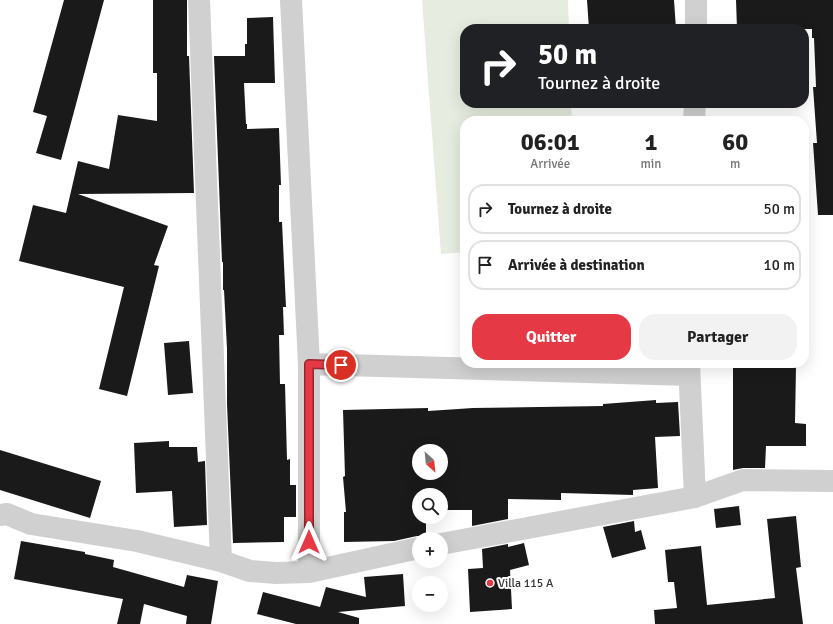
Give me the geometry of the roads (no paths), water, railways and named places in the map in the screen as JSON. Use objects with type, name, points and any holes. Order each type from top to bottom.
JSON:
[{"type":"street","points":[[199,0],[221,561]]},
{"type":"street","points":[[291,0],[309,364],[310,572]]},
{"type":"street","points":[[696,0],[696,24]]},
{"type":"street","points":[[309,364],[460,366]]},
{"type":"street","points":[[613,368],[689,369],[695,497]]},
{"type":"street","points":[[448,543],[695,497],[743,480],[833,481]]},
{"type":"street","points":[[0,515],[6,514],[31,524],[137,541],[221,561],[250,571],[276,573],[310,572],[412,550]]},
{"type":"place","name":"Villa 115 A","points":[[490,583]]}]
